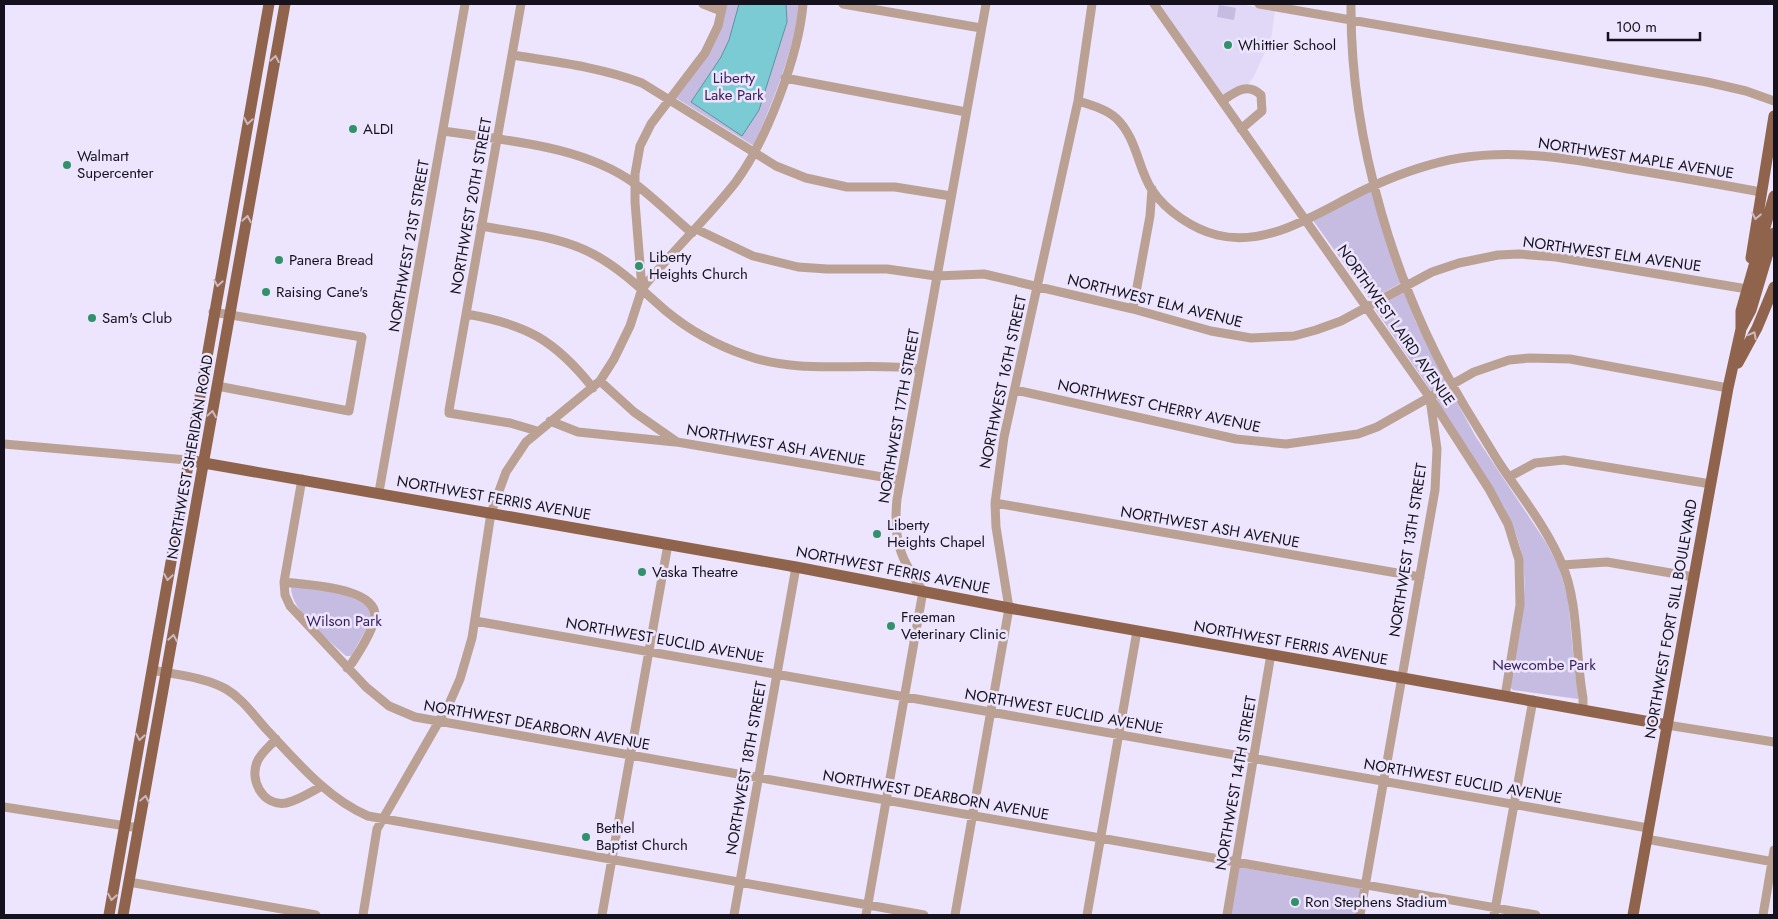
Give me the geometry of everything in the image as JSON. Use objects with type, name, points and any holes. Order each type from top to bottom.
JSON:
[{"type":"main road","name":"NORTHWEST SHERIDAN ROAD","points":[[108,915],[213,312],[269,4]]},
{"type":"main road","name":"NORTHWEST SHERIDAN ROAD","points":[[123,915],[285,4]]},
{"type":"main road","points":[[1747,289],[1754,229],[1774,116]]},
{"type":"main road","points":[[242,154],[244,166],[234,234],[244,239]]},
{"type":"main road","name":"NORTHWEST FORT SILL BOULEVARD","points":[[1633,915],[1729,383],[1741,329],[1741,310],[1774,196]]},
{"type":"main road","name":"NORTHWEST FORT SILL BOULEVARD","points":[[1741,329],[1751,310],[1774,233]]},
{"type":"main road","points":[[227,235],[233,237],[235,242],[232,273],[235,287]]},
{"type":"main road","points":[[1729,383],[1757,328],[1774,286]]},
{"type":"main road","name":"NORTHWEST FERRIS AVENUE","points":[[187,460],[796,566],[1009,608],[1667,725]]},
{"type":"street","name":"NORTHWEST 21ST STREET","points":[[379,492],[465,4]]},
{"type":"street","name":"NORTHWEST 20TH STREET","points":[[521,4],[449,413],[526,427],[537,431]]},
{"type":"street","points":[[363,915],[377,829],[439,722],[460,679],[475,621],[491,513],[511,461],[537,431],[600,381],[624,342],[642,289],[635,184],[637,158],[644,135],[705,53],[718,26],[722,8],[704,4]]},
{"type":"street","points":[[642,289],[735,182],[755,152],[785,78],[797,41],[803,4]]},
{"type":"street","points":[[843,4],[981,28]]},
{"type":"street","name":"NORTHWEST 17TH STREET","points":[[923,591],[906,566],[898,545],[895,518],[936,276],[986,4]]},
{"type":"street","name":"NORTHWEST 16TH STREET","points":[[955,915],[1009,608],[996,527],[995,503],[1004,437],[1078,101],[1092,4]]},
{"type":"street","name":"NORTHWEST LAIRD AVENUE","points":[[1154,4],[1306,218],[1429,396],[1500,509],[1514,539],[1519,560],[1520,605],[1505,696]]},
{"type":"street","points":[[1259,4],[1708,82],[1746,91],[1774,101]]},
{"type":"street","points":[[1351,4],[1361,116],[1375,184],[1395,254],[1430,343],[1452,384],[1546,533],[1562,565],[1572,605],[1583,710]]},
{"type":"street","points":[[512,55],[618,74],[642,83],[776,166],[817,182],[847,187],[912,189],[951,196]]},
{"type":"street","points":[[785,78],[966,112]]},
{"type":"street","points":[[1222,101],[1239,89],[1250,88],[1261,95],[1262,111],[1241,129]]},
{"type":"street","name":"NORTHWEST MAPLE AVENUE","points":[[1078,101],[1114,116],[1123,125],[1139,156],[1152,190],[1175,214],[1205,231],[1230,238],[1246,238],[1275,232],[1375,184],[1412,170],[1459,158],[1526,154],[1560,157],[1761,192]]},
{"type":"street","name":"NORTHWEST ELM AVENUE","points":[[444,130],[566,152],[589,159],[635,184],[694,231],[754,256],[798,267],[887,269],[936,276],[984,274],[1133,309],[1233,336],[1271,338],[1294,336],[1316,330],[1368,307],[1432,272],[1480,257],[1519,254],[1556,257],[1747,289]]},
{"type":"street","points":[[1133,309],[1150,216],[1152,190]]},
{"type":"street","points":[[481,226],[530,234],[571,245],[594,255],[703,336],[761,360],[805,368],[886,365],[920,369]]},
{"type":"street","points":[[213,312],[362,337],[349,411],[217,386]]},
{"type":"street","points":[[466,314],[504,322],[542,338],[569,360],[593,388]]},
{"type":"street","name":"NORTHWEST CHERRY AVENUE","points":[[1015,390],[1236,439],[1286,444],[1358,434],[1377,427],[1452,384],[1491,365],[1509,360],[1550,357],[1729,383]]},
{"type":"street","name":"NORTHWEST ASH AVENUE","points":[[600,381],[634,412],[677,442]]},
{"type":"street","name":"NORTHWEST 13TH STREET","points":[[1360,915],[1420,577],[1436,469],[1437,449],[1429,396]]},
{"type":"street","name":"NORTHWEST ASH AVENUE","points":[[550,422],[578,432],[677,442],[900,480]]},
{"type":"street","name":"NORTHWEST FERRIS AVENUE","points":[[4,444],[187,460]]},
{"type":"street","points":[[1509,477],[1535,463],[1564,460],[1711,484]]},
{"type":"street","name":"NORTHWEST DEARBORN AVENUE","points":[[302,479],[284,582],[285,595],[290,606],[347,668],[389,706],[416,718],[1366,885],[1495,912],[1536,915]]},
{"type":"street","name":"NORTHWEST ASH AVENUE","points":[[995,503],[1420,577]]},
{"type":"street","points":[[602,915],[668,544]]},
{"type":"street","points":[[1562,565],[1607,562],[1694,577]]},
{"type":"street","name":"NORTHWEST 18TH STREET","points":[[734,915],[796,566]]},
{"type":"street","points":[[284,582],[336,589],[362,595],[369,600],[374,609],[374,620],[356,656],[347,668]]},
{"type":"street","points":[[866,915],[923,591]]},
{"type":"street","name":"NORTHWEST EUCLID AVENUE","points":[[475,621],[1514,805],[1773,862]]},
{"type":"street","points":[[1087,915],[1137,631]]},
{"type":"street","name":"NORTHWEST 14TH STREET","points":[[1227,915],[1271,654]]},
{"type":"street","points":[[152,670],[210,682],[227,690],[242,702],[322,786],[349,808],[368,816],[924,915]]},
{"type":"street","points":[[1495,912],[1533,700]]},
{"type":"street","name":"NORTHWEST FERRIS AVENUE","points":[[1667,725],[1774,742]]},
{"type":"street","points":[[276,739],[258,760],[255,772],[256,784],[264,795],[274,802],[284,803],[296,800],[322,786]]},
{"type":"street","points":[[4,807],[139,828]]},
{"type":"street","points":[[1763,915],[1774,850]]},
{"type":"street","points":[[129,882],[316,915]]},
{"type":"shaded area","name":"Liberty Lake Park","points":[[739,4],[786,4],[787,22],[759,110],[742,136],[691,102],[721,57],[729,40]]},
{"type":"shaded area","name":"Whittier School","points":[[1158,4],[1238,4],[1275,10],[1271,39],[1254,76],[1247,86],[1224,96]]},
{"type":"green space","name":"Liberty Lake Park","points":[[727,4],[800,4],[793,41],[775,94],[754,146],[676,98],[723,21]]},
{"type":"green space","points":[[1219,5],[1236,8],[1234,20],[1217,17]]},
{"type":"green space","points":[[1372,190],[1401,283],[1370,300],[1312,219]]},
{"type":"green space","points":[[1404,290],[1415,320],[1445,381],[1445,384],[1432,392],[1375,309]]},
{"type":"green space","name":"Newcombe Park","points":[[1448,391],[1452,393],[1476,437],[1547,544],[1559,567],[1568,599],[1575,674],[1580,695],[1578,699],[1513,690],[1511,688],[1523,605],[1524,573],[1522,557],[1518,541],[1504,507],[1437,400],[1437,397]]},
{"type":"green space","name":"Wilson Park","points":[[291,586],[343,594],[371,609],[371,621],[351,656],[346,656],[303,615],[292,596]]},
{"type":"green space","name":"Ron Stephens Stadium","points":[[1238,867],[1361,888],[1356,915],[1229,915]]},
{"type":"place","name":"Whittier School","points":[[1228,45]]},
{"type":"place","name":"ALDI","points":[[353,129]]},
{"type":"place","name":"Walmart Supercenter","points":[[67,165]]},
{"type":"place","name":"Panera Bread","points":[[279,260]]},
{"type":"place","name":"Liberty Heights Church","points":[[639,266]]},
{"type":"place","name":"Raising Cane's","points":[[266,292]]},
{"type":"place","name":"Sam's Club","points":[[92,318]]},
{"type":"place","name":"Liberty Heights Chapel","points":[[877,534]]},
{"type":"place","name":"Vaska Theatre","points":[[642,572]]},
{"type":"place","name":"Freeman Veterinary Clinic","points":[[891,626]]},
{"type":"place","name":"Bethel Baptist Church","points":[[586,837]]},
{"type":"place","name":"Ron Stephens Stadium","points":[[1295,902]]}]
